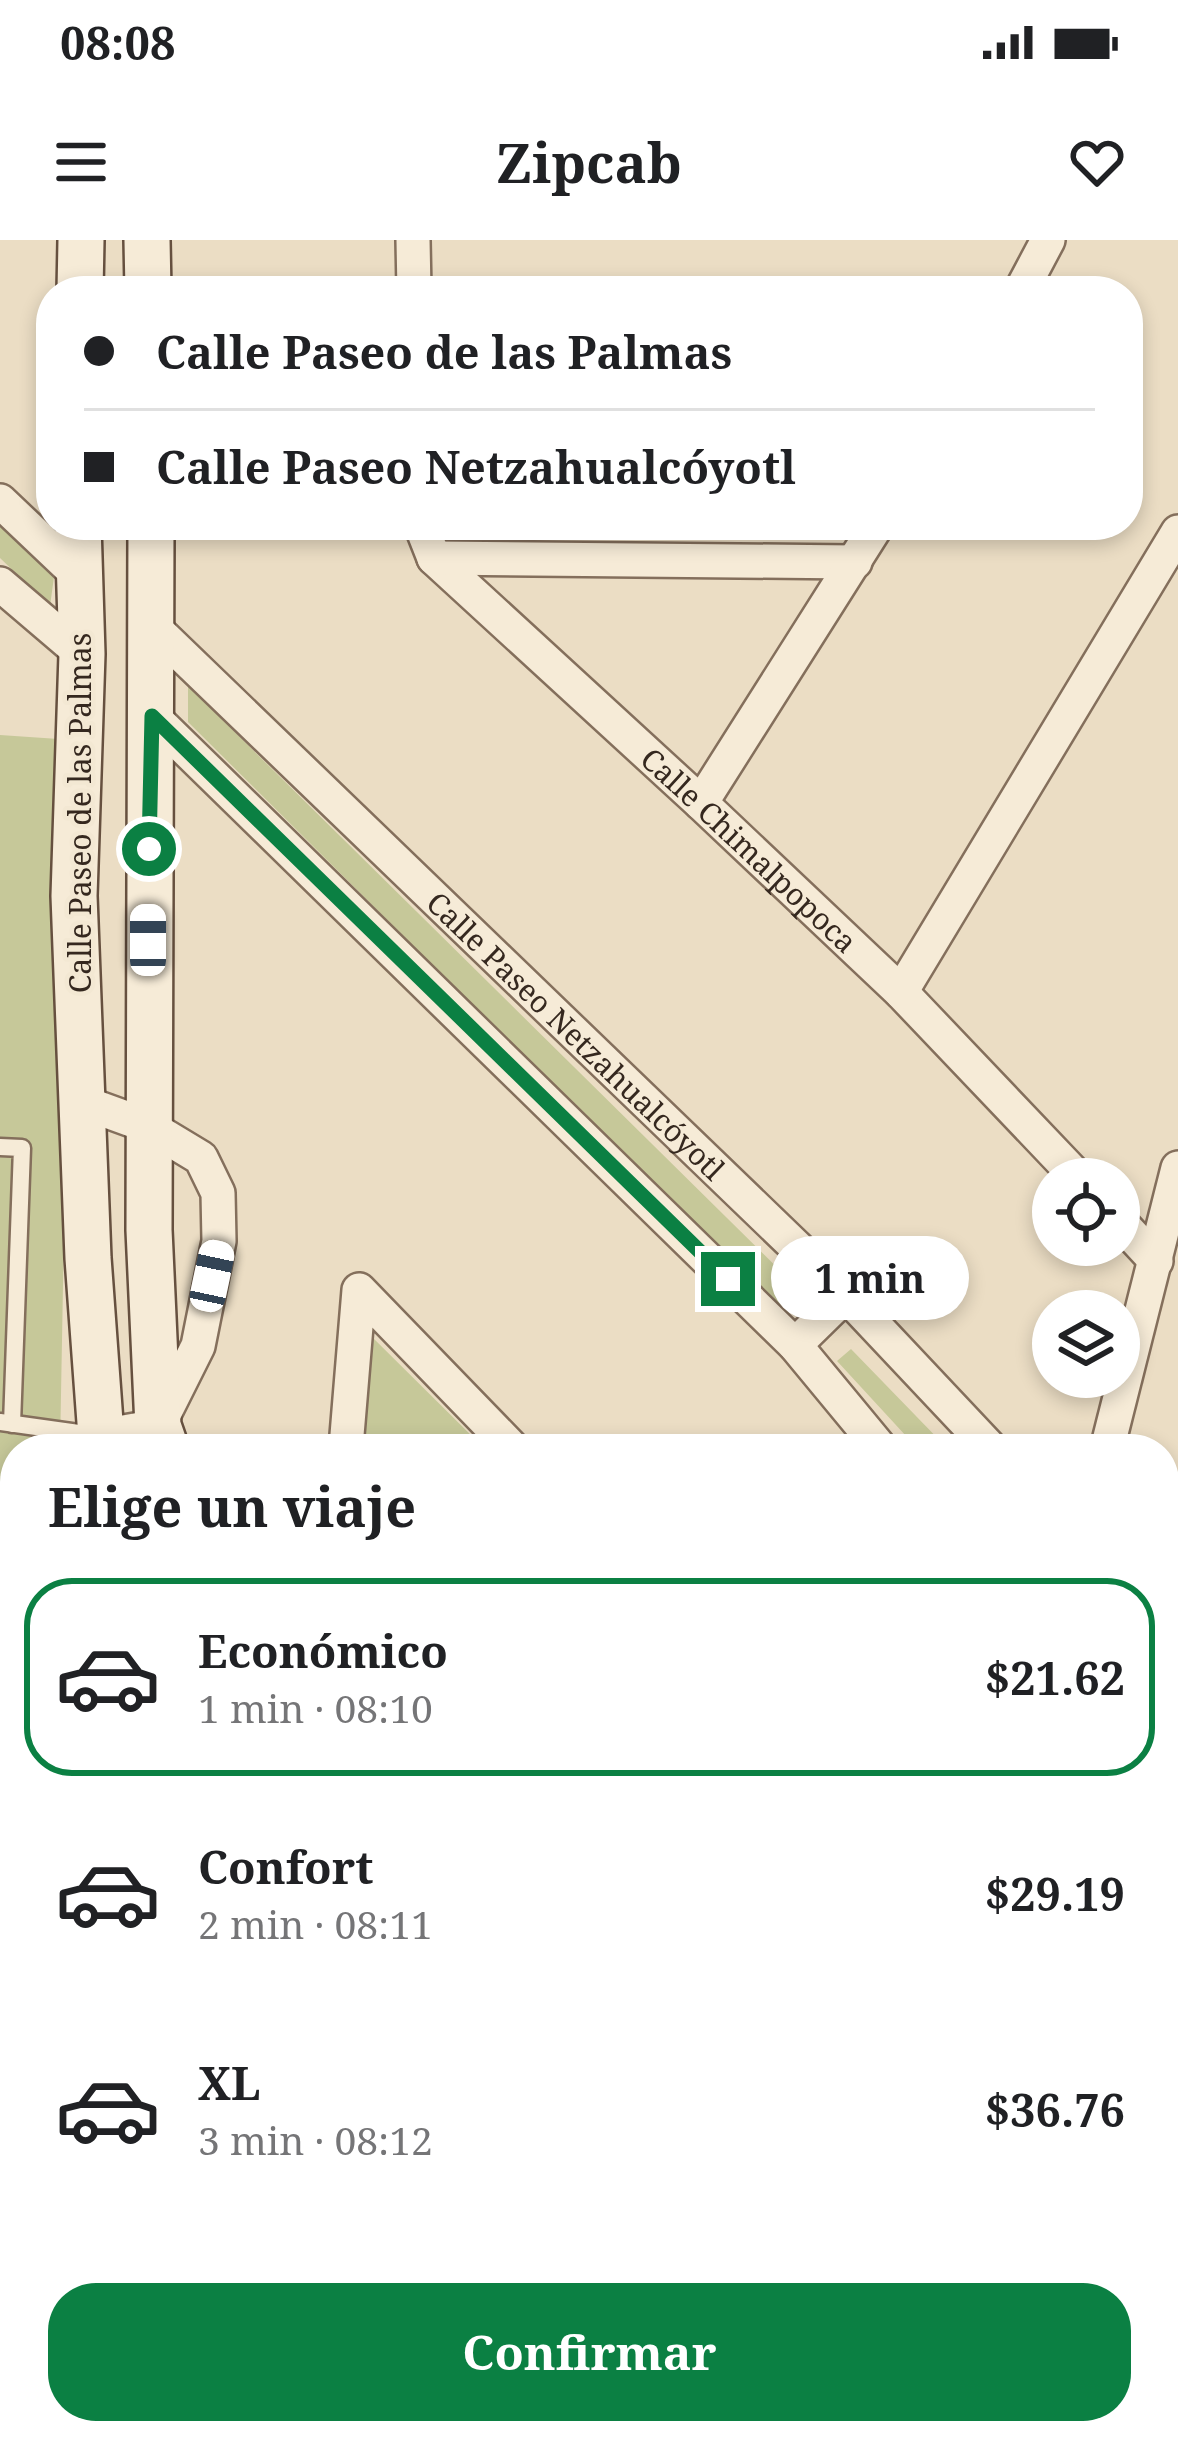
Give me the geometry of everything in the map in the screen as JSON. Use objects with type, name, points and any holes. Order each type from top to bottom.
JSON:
[{"type":"main road","points":[[80,240],[80,276]]},
{"type":"main road","points":[[147,240],[148,276]]},
{"type":"main road","name":"Calle Paseo de las Palmas","points":[[78,540],[82,655],[74,896],[88,1258],[102,1434]]},
{"type":"main road","points":[[152,540],[148,1230],[162,1434]]},
{"type":"street","points":[[413,240],[414,276]]},
{"type":"street","points":[[1029,276],[1048,240]]},
{"type":"street","points":[[0,501],[36,535]]},
{"type":"street","points":[[901,992],[1178,532]]},
{"type":"street","points":[[41,540],[78,575]]},
{"type":"street","name":"Calle Chimalpopoca","points":[[427,540],[434,558],[901,992],[1059,1158]]},
{"type":"street","points":[[701,803],[869,540]]},
{"type":"street","points":[[434,558],[855,562]]},
{"type":"street","points":[[0,584],[82,655]]},
{"type":"street","name":"Calle Paseo Netzahualcóyotl","points":[[153,627],[846,1295],[977,1434]]},
{"type":"street","points":[[152,716],[795,1345],[869,1434]]},
{"type":"street","points":[[82,1102],[148,1126],[201,1158],[218,1193],[219,1241],[198,1346],[164,1434]]},
{"type":"street","points":[[1111,1434],[1178,1168]]},
{"type":"street","points":[[1140,1244],[1156,1261]]},
{"type":"street","points":[[347,1434],[358,1290],[498,1434]]},
{"type":"street","points":[[795,1345],[846,1295]]},
{"type":"lane","points":[[0,1147],[22,1148],[6,1423],[62,1434]]},
{"type":"green space","points":[[0,526],[54,577],[50,606],[0,558]]},
{"type":"green space","points":[[188,686],[805,1295],[785,1315],[188,722]]},
{"type":"green space","points":[[0,735],[73,740],[60,1434],[0,1434]]},
{"type":"green space","points":[[368,1333],[470,1434],[364,1434],[357,1431]]},
{"type":"green space","points":[[851,1349],[933,1434],[904,1434],[837,1361]]},
{"type":"route","points":[[149,849],[152,716],[728,1279]]}]
